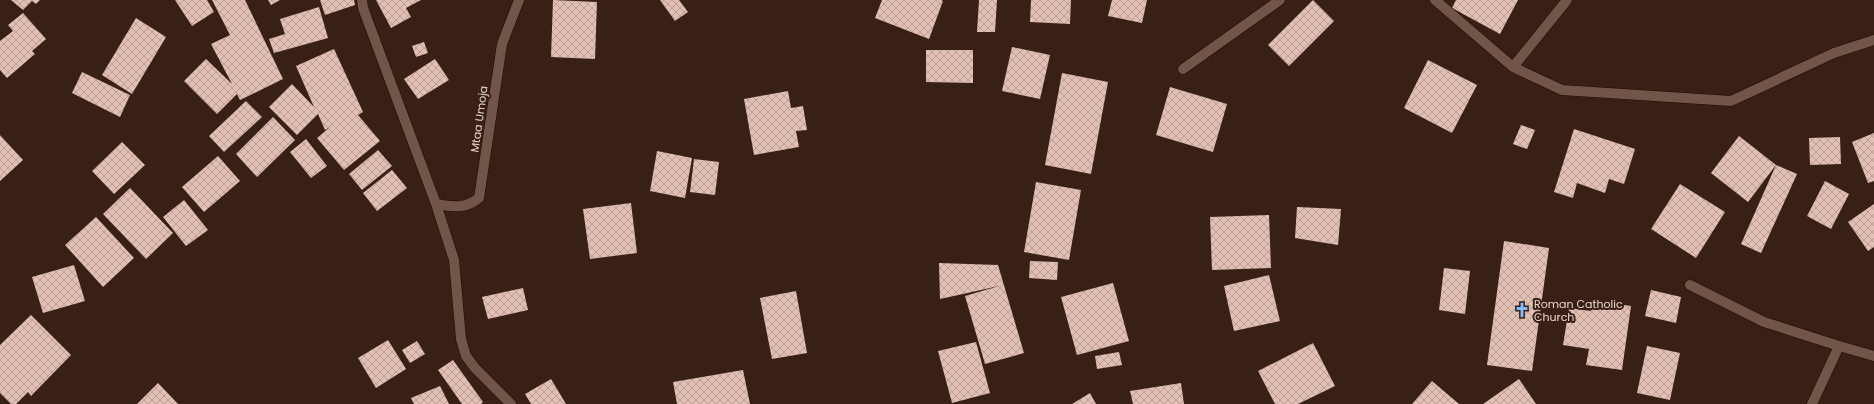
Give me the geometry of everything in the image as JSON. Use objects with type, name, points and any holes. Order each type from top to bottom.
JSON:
[{"type":"street","points":[[362,0],[362,8],[436,204],[454,260],[461,339],[466,356],[475,368],[511,404]]},
{"type":"street","name":"Mtaa Umoja","points":[[436,204],[456,208],[471,204],[479,198],[502,44],[519,0]]},
{"type":"street","points":[[1183,69],[1280,0]]},
{"type":"street","points":[[1435,0],[1513,67],[1562,90],[1731,101],[1834,53],[1874,40]]},
{"type":"street","points":[[1513,67],[1567,0]]},
{"type":"street","points":[[1690,285],[1764,322],[1874,356]]},
{"type":"street","points":[[1812,404],[1839,346]]},
{"type":"building","points":[[11,0],[40,0],[36,4],[32,1],[23,10]]},
{"type":"building","points":[[175,0],[207,0],[214,12],[192,26]]},
{"type":"building","points":[[212,0],[245,0],[283,79],[240,100],[237,94],[217,114],[184,81],[206,59],[232,84],[211,44],[230,35]]},
{"type":"building","points":[[268,0],[280,0],[271,5]]},
{"type":"building","points":[[320,0],[354,0],[355,5],[325,15]]},
{"type":"building","points":[[376,0],[421,0],[406,8],[411,17],[391,28]]},
{"type":"building","points":[[553,0],[597,2],[595,59],[551,57]]},
{"type":"building","points":[[660,0],[679,0],[688,12],[675,21]]},
{"type":"building","points":[[882,0],[943,1],[929,39],[875,18]]},
{"type":"building","points":[[979,0],[997,0],[995,32],[977,32]]},
{"type":"building","points":[[1031,0],[1071,0],[1070,24],[1030,22]]},
{"type":"building","points":[[1112,0],[1147,0],[1142,23],[1108,16]]},
{"type":"building","points":[[1313,0],[1334,21],[1289,66],[1268,45]]},
{"type":"building","points":[[1456,0],[1518,0],[1500,34],[1452,8]]},
{"type":"building","points":[[319,7],[328,38],[274,53],[269,39],[285,34],[280,19]]},
{"type":"building","points":[[23,13],[46,39],[32,51],[35,54],[7,78],[0,70],[0,41],[13,31],[8,25]]},
{"type":"building","points":[[136,18],[166,37],[132,94],[102,75]]},
{"type":"building","points":[[424,42],[428,53],[416,57],[412,46]]},
{"type":"building","points":[[1012,47],[1050,55],[1040,99],[1002,91]]},
{"type":"building","points":[[334,49],[363,112],[358,115],[380,141],[344,170],[317,138],[330,127],[325,130],[318,114],[297,135],[269,107],[292,84],[314,107],[296,66]]},
{"type":"building","points":[[926,50],[973,50],[973,83],[926,82]]},
{"type":"building","points":[[435,59],[449,80],[418,99],[404,79]]},
{"type":"building","points":[[1428,60],[1477,85],[1452,133],[1404,108]]},
{"type":"building","points":[[82,72],[130,95],[120,117],[72,93]]},
{"type":"building","points":[[1062,73],[1108,82],[1091,174],[1045,165]]},
{"type":"building","points":[[1170,87],[1227,104],[1213,152],[1156,135]]},
{"type":"building","points":[[788,91],[791,108],[803,106],[807,130],[796,131],[799,147],[754,155],[744,99]]},
{"type":"building","points":[[246,101],[262,117],[224,152],[209,136]]},
{"type":"building","points":[[273,117],[295,140],[257,177],[236,154]]},
{"type":"building","points":[[1521,125],[1535,130],[1527,149],[1513,144]]},
{"type":"building","points":[[1574,129],[1635,149],[1624,184],[1609,179],[1605,193],[1577,183],[1573,198],[1554,192]]},
{"type":"building","points":[[1874,133],[1874,181],[1868,183],[1852,142]]},
{"type":"building","points":[[0,135],[23,160],[0,181]]},
{"type":"building","points":[[1739,136],[1776,165],[1748,202],[1711,173]]},
{"type":"building","points":[[1840,137],[1841,164],[1810,165],[1809,138]]},
{"type":"building","points":[[306,139],[327,166],[311,178],[290,152]]},
{"type":"building","points":[[122,142],[145,165],[114,194],[92,171]]},
{"type":"building","points":[[378,150],[392,166],[362,190],[349,174]]},
{"type":"building","points":[[657,151],[692,158],[685,198],[650,191]]},
{"type":"building","points":[[218,156],[240,181],[204,212],[182,187]]},
{"type":"building","points":[[694,159],[719,162],[715,195],[690,192]]},
{"type":"building","points":[[1776,165],[1797,174],[1761,253],[1741,244]]},
{"type":"building","points":[[392,170],[407,188],[377,211],[363,193]]},
{"type":"building","points":[[1825,181],[1849,194],[1831,229],[1807,216]]},
{"type":"building","points":[[1036,182],[1081,190],[1069,260],[1024,252]]},
{"type":"building","points":[[1680,184],[1725,212],[1696,258],[1651,229]]},
{"type":"building","points":[[130,188],[173,233],[146,259],[103,214]]},
{"type":"building","points":[[184,200],[208,230],[186,246],[163,217]]},
{"type":"building","points":[[631,203],[637,253],[590,259],[583,209]]},
{"type":"building","points":[[1874,204],[1874,247],[1868,251],[1848,222]]},
{"type":"building","points":[[1297,207],[1341,209],[1338,245],[1295,238]]},
{"type":"building","points":[[1269,215],[1271,268],[1212,270],[1210,217]]},
{"type":"building","points":[[96,217],[134,258],[103,287],[65,245]]},
{"type":"building","points":[[1504,241],[1549,248],[1532,371],[1487,365]]},
{"type":"building","points":[[1030,261],[1058,262],[1057,280],[1029,278]]},
{"type":"building","points":[[939,263],[998,265],[1024,353],[985,364],[965,296],[999,286],[940,299]]},
{"type":"building","points":[[74,265],[85,301],[43,313],[32,277]]},
{"type":"building","points":[[1444,268],[1470,271],[1465,314],[1439,310]]},
{"type":"building","points":[[1269,275],[1280,321],[1234,331],[1224,286]]},
{"type":"building","points":[[1113,283],[1129,341],[1077,355],[1061,297]]},
{"type":"building","points":[[523,288],[528,310],[488,319],[482,297]]},
{"type":"building","points":[[1651,290],[1681,297],[1676,323],[1645,316]]},
{"type":"building","points":[[796,291],[807,353],[772,359],[760,298]]},
{"type":"building","points":[[1593,300],[1631,306],[1622,370],[1586,365],[1589,349],[1563,345],[1569,308],[1591,311]]},
{"type":"building","points":[[31,315],[71,355],[31,396],[28,392],[16,404],[11,404],[0,393],[0,345]]},
{"type":"building","points":[[388,340],[406,369],[376,388],[358,358]]},
{"type":"building","points":[[417,341],[425,354],[410,363],[402,350]]},
{"type":"building","points":[[976,342],[990,393],[952,403],[938,351]]},
{"type":"building","points":[[1313,343],[1335,386],[1298,404],[1275,404],[1258,371]]},
{"type":"building","points":[[1647,346],[1680,353],[1670,400],[1637,393]]},
{"type":"building","points":[[1119,352],[1122,365],[1097,369],[1095,356]]},
{"type":"building","points":[[453,360],[483,402],[481,404],[462,404],[438,370]]},
{"type":"building","points":[[743,370],[750,404],[677,404],[673,382]]},
{"type":"building","points":[[551,379],[566,404],[531,404],[525,394]]},
{"type":"building","points":[[1519,379],[1536,404],[1483,404]]},
{"type":"building","points":[[1432,381],[1459,404],[1412,404]]},
{"type":"building","points":[[158,383],[178,404],[137,404]]},
{"type":"building","points":[[1181,383],[1184,404],[1133,404],[1130,391]]},
{"type":"building","points":[[440,386],[449,404],[414,404],[411,398]]},
{"type":"building","points":[[1090,393],[1096,404],[1072,404]]},
{"type":"place","name":"Roman Catholic Church","points":[[1522,310]]}]
